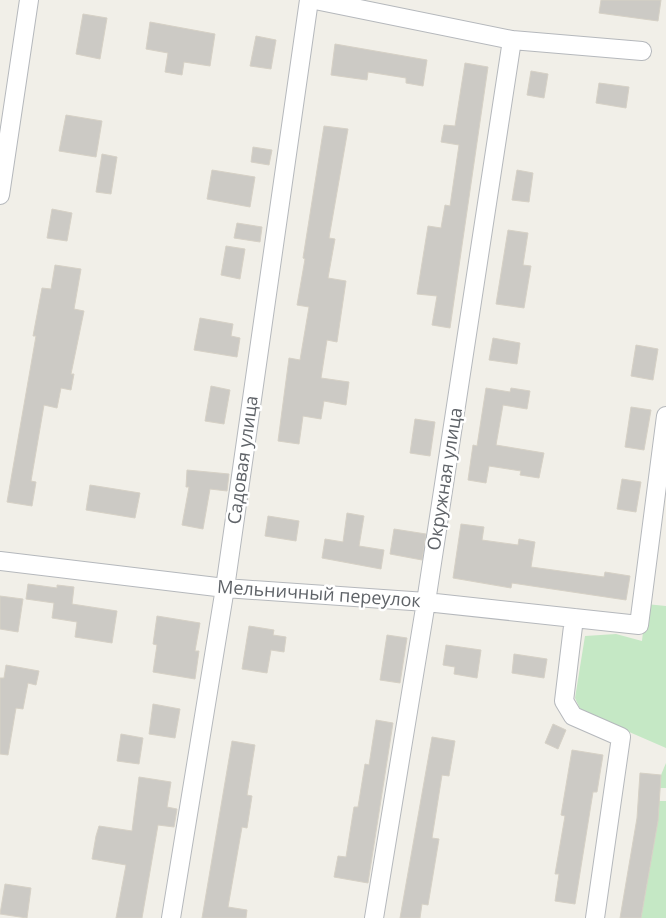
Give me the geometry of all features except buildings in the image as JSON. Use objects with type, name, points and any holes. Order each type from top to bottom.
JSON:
[{"type":"street","points":[[0,195],[29,0]]},
{"type":"street","name":"Садовая улица","points":[[171,918],[225,588],[309,0]]},
{"type":"street","points":[[315,0],[512,40],[642,51]]},
{"type":"street","name":"Окружная улица","points":[[374,918],[426,602],[512,40]]},
{"type":"street","name":"Мельничный переулок","points":[[0,561],[225,588],[426,602],[639,625],[666,416]]},
{"type":"street","points":[[574,618],[564,701],[573,716],[621,736],[595,918]]},
{"type":"green space","points":[[646,604],[666,606],[666,748],[581,711],[575,698],[585,636],[616,634],[642,641]]},
{"type":"green space","points":[[666,763],[666,788],[660,788],[661,775]]},
{"type":"green space","points":[[659,801],[666,801],[666,918],[641,918],[658,821]]}]
